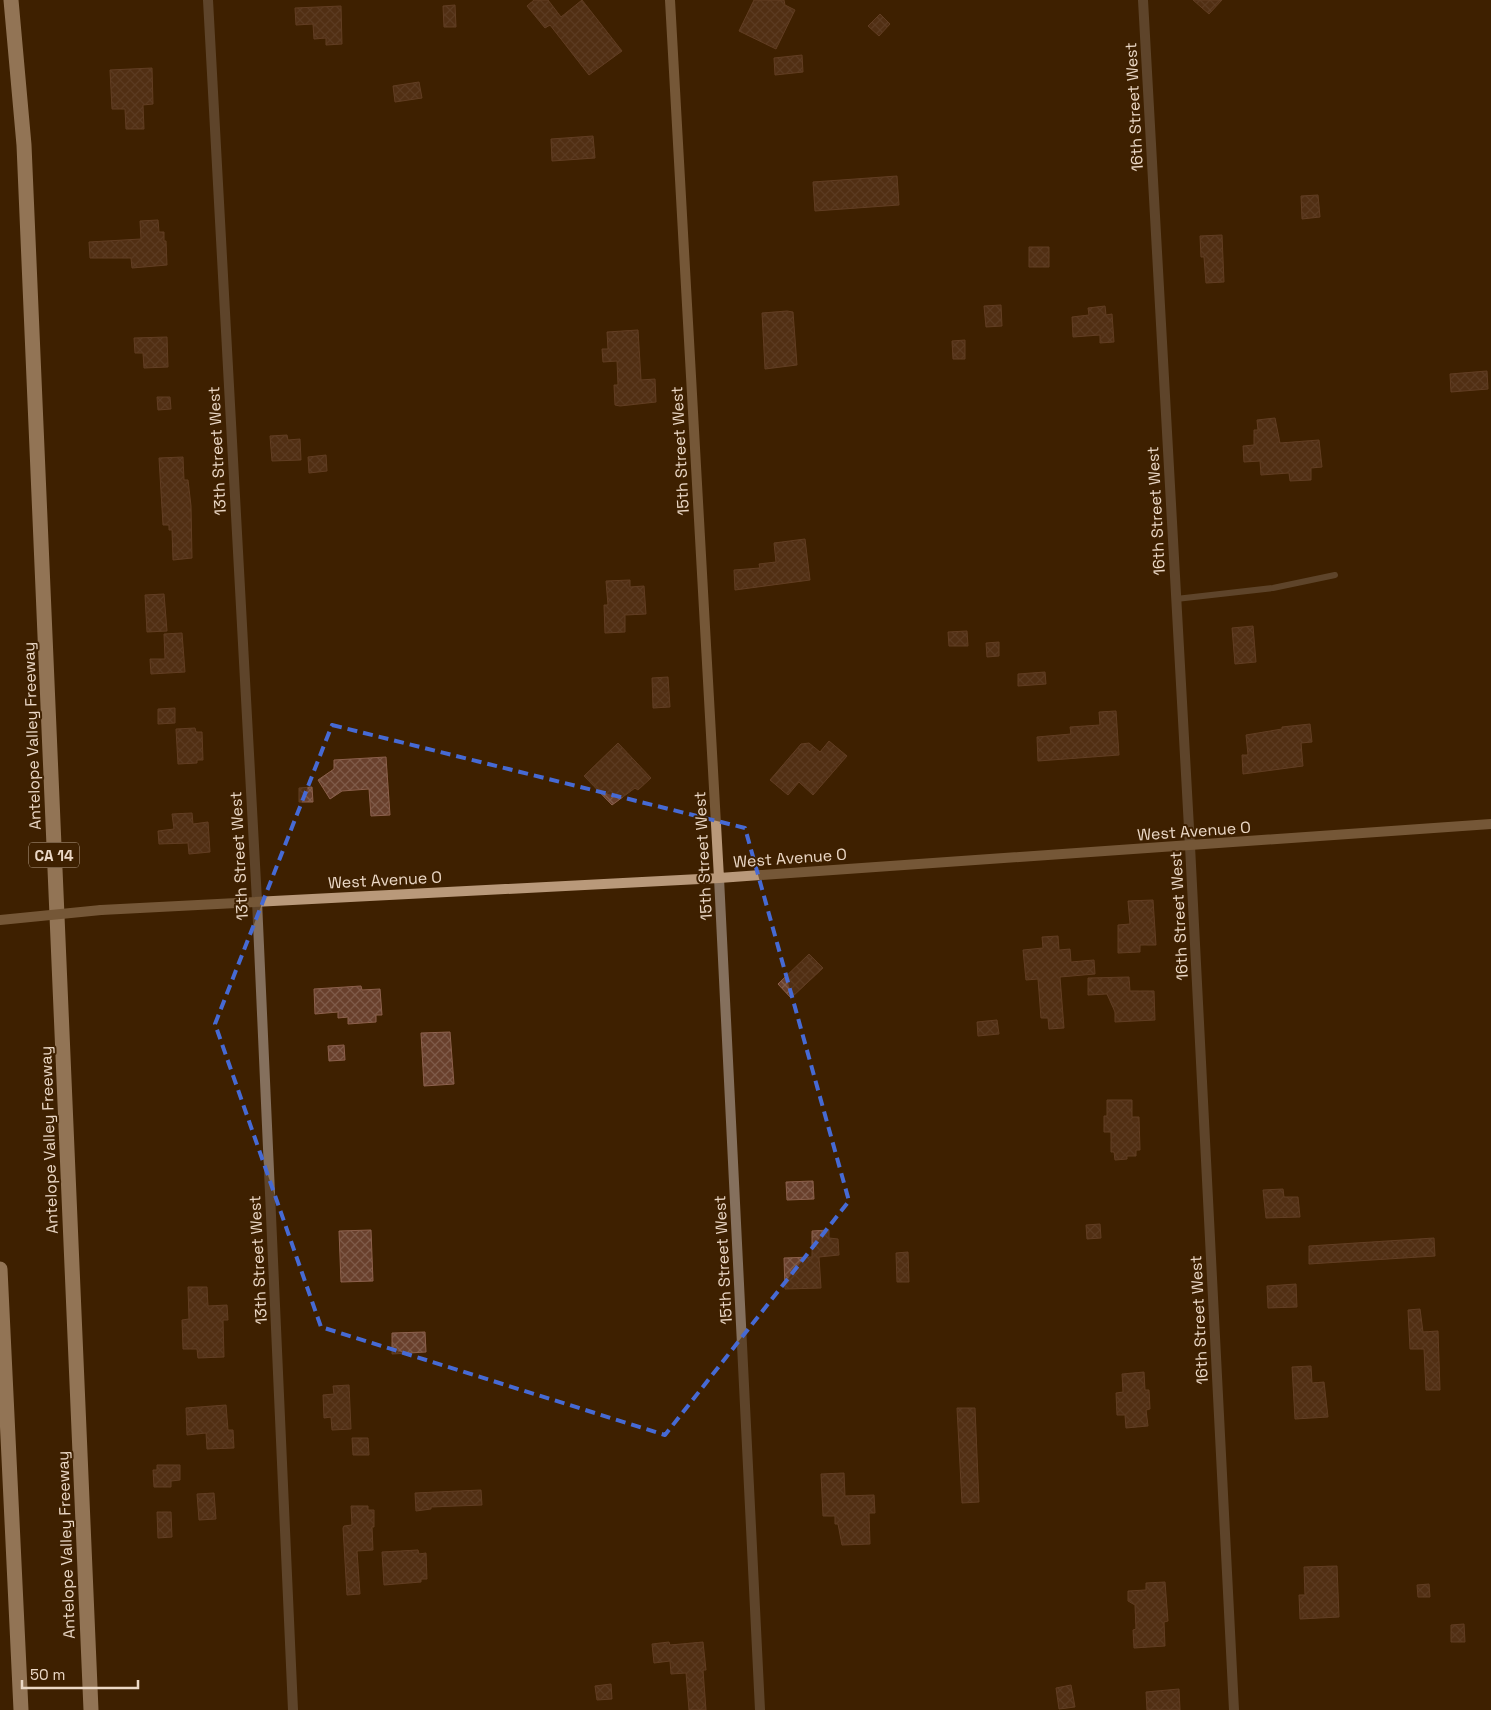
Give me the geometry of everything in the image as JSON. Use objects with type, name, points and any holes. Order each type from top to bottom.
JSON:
[{"type":"highway","name":"Antelope Valley Freeway","points":[[11,0],[24,145],[91,1710]]},
{"type":"highway","points":[[0,1269],[21,1710]]},
{"type":"street","name":"13th Street West","points":[[208,0],[257,901],[293,1710]]},
{"type":"street","name":"15th Street West","points":[[670,0],[719,878],[760,1710]]},
{"type":"street","name":"16th Street West","points":[[1143,0],[1190,846],[1234,1710]]},
{"type":"street","name":"West Avenue O","points":[[0,920],[101,910],[719,878],[1491,824]]},
{"type":"lane","points":[[1176,599],[1273,588],[1335,575]]},
{"type":"highlighted area","points":[[332,725],[745,828],[849,1201],[665,1435],[321,1327],[215,1024]]},
{"type":"building","points":[[534,0],[548,0],[561,17],[582,0],[622,51],[589,75],[550,25],[545,28],[527,6]]},
{"type":"building","points":[[754,0],[784,0],[785,5],[795,10],[776,49],[739,31]]},
{"type":"building","points":[[1193,0],[1222,0],[1209,14]]},
{"type":"building","points":[[455,5],[456,27],[444,27],[443,6]]},
{"type":"building","points":[[341,6],[342,44],[326,45],[326,38],[314,39],[313,24],[296,25],[295,8]]},
{"type":"building","points":[[880,14],[890,24],[879,36],[868,26]]},
{"type":"building","points":[[802,55],[803,72],[775,75],[774,58]]},
{"type":"building","points":[[152,68],[153,104],[143,105],[144,129],[126,129],[125,109],[112,109],[110,70]]},
{"type":"building","points":[[419,82],[422,98],[395,102],[393,86]]},
{"type":"building","points":[[593,136],[595,158],[552,161],[551,139]]},
{"type":"building","points":[[897,176],[899,205],[815,211],[813,182]]},
{"type":"building","points":[[1318,195],[1320,217],[1302,219],[1301,196]]},
{"type":"building","points":[[158,220],[159,232],[164,232],[164,241],[166,241],[167,265],[132,268],[131,258],[90,258],[89,242],[141,239],[140,221]]},
{"type":"building","points":[[1222,235],[1224,282],[1206,283],[1204,257],[1201,257],[1200,236]]},
{"type":"building","points":[[1029,247],[1049,247],[1049,267],[1029,267]]},
{"type":"building","points":[[1001,305],[1002,326],[986,327],[984,306]]},
{"type":"building","points":[[1105,306],[1106,315],[1112,314],[1114,342],[1100,343],[1100,335],[1073,337],[1072,317],[1089,315],[1088,308]]},
{"type":"building","points":[[793,312],[797,365],[765,369],[762,313]]},
{"type":"building","points":[[638,330],[641,380],[655,379],[656,402],[615,405],[614,385],[618,385],[617,361],[603,362],[602,349],[608,349],[607,332]]},
{"type":"building","points":[[167,337],[168,367],[144,368],[143,353],[135,353],[134,338]]},
{"type":"building","points":[[965,340],[965,359],[953,359],[952,341]]},
{"type":"building","points":[[1487,371],[1488,389],[1451,392],[1450,374]]},
{"type":"building","points":[[157,397],[170,397],[171,409],[158,410]]},
{"type":"building","points":[[1275,418],[1280,443],[1319,440],[1322,467],[1311,468],[1311,480],[1290,481],[1289,473],[1261,475],[1260,461],[1244,462],[1243,446],[1254,445],[1254,430],[1258,430],[1257,420]]},
{"type":"building","points":[[287,435],[288,440],[300,439],[301,460],[272,461],[270,436]]},
{"type":"building","points":[[326,455],[327,471],[309,473],[308,457]]},
{"type":"building","points":[[183,457],[184,480],[188,480],[191,506],[192,558],[173,560],[172,530],[169,530],[169,525],[163,525],[159,458]]},
{"type":"building","points":[[805,539],[810,580],[735,590],[734,570],[760,568],[759,564],[776,562],[774,543]]},
{"type":"building","points":[[630,580],[630,587],[644,586],[646,614],[625,615],[625,632],[605,633],[604,605],[608,605],[606,581]]},
{"type":"building","points":[[164,594],[167,631],[147,632],[145,595]]},
{"type":"building","points":[[1253,626],[1256,662],[1235,664],[1232,628]]},
{"type":"building","points":[[967,631],[968,646],[949,646],[948,632]]},
{"type":"building","points":[[182,633],[185,672],[151,674],[150,659],[165,659],[164,634]]},
{"type":"building","points":[[999,642],[999,656],[987,657],[986,643]]},
{"type":"building","points":[[1045,672],[1046,684],[1018,686],[1018,674]]},
{"type":"building","points":[[668,677],[670,707],[653,708],[652,678]]},
{"type":"building","points":[[175,708],[175,723],[158,724],[158,709]]},
{"type":"building","points":[[1116,711],[1119,755],[1038,761],[1037,737],[1071,734],[1070,727],[1100,725],[1099,712]]},
{"type":"building","points":[[1310,724],[1312,742],[1301,743],[1303,766],[1243,774],[1242,755],[1248,755],[1246,735],[1282,729],[1282,727]]},
{"type":"building","points":[[195,728],[196,732],[202,732],[203,760],[197,760],[197,763],[178,764],[176,729]]},
{"type":"building","points":[[829,741],[847,756],[813,795],[799,782],[788,795],[770,780],[801,744],[809,743],[820,752]]},
{"type":"building","points":[[618,743],[651,778],[638,790],[635,788],[612,805],[584,776]]},
{"type":"building","points":[[386,757],[390,815],[371,816],[369,789],[342,791],[330,799],[318,780],[334,769],[334,760]]},
{"type":"building","points":[[312,787],[313,802],[299,802],[299,788]]},
{"type":"building","points":[[192,813],[193,824],[208,822],[210,852],[189,854],[188,843],[159,844],[158,831],[174,829],[172,814]]},
{"type":"building","points":[[1153,900],[1156,945],[1140,945],[1140,952],[1118,953],[1118,925],[1130,924],[1128,901]]},
{"type":"building","points":[[1058,936],[1059,950],[1070,949],[1071,962],[1094,960],[1095,974],[1060,977],[1064,1028],[1049,1029],[1048,1018],[1041,1018],[1038,979],[1026,980],[1023,950],[1043,948],[1042,937]]},
{"type":"building","points":[[809,954],[823,968],[791,998],[778,984]]},
{"type":"building","points":[[1129,977],[1130,991],[1154,991],[1155,1020],[1115,1022],[1115,1012],[1107,994],[1088,995],[1088,978]]},
{"type":"building","points":[[361,986],[362,990],[380,989],[382,1015],[376,1015],[376,1022],[348,1024],[348,1017],[338,1018],[338,1012],[315,1014],[314,989]]},
{"type":"building","points":[[997,1020],[999,1034],[978,1036],[977,1022]]},
{"type":"building","points":[[450,1032],[454,1084],[424,1086],[421,1033]]},
{"type":"building","points":[[344,1045],[345,1060],[329,1061],[328,1046]]},
{"type":"building","points":[[1107,1100],[1132,1100],[1132,1117],[1139,1117],[1140,1150],[1136,1150],[1136,1156],[1127,1156],[1127,1159],[1115,1160],[1114,1152],[1111,1152],[1111,1132],[1104,1132]]},
{"type":"building","points":[[813,1181],[814,1199],[787,1200],[786,1182]]},
{"type":"building","points":[[1283,1189],[1284,1197],[1298,1197],[1300,1217],[1266,1218],[1263,1190]]},
{"type":"building","points":[[1100,1224],[1101,1238],[1087,1239],[1086,1225]]},
{"type":"building","points":[[371,1230],[373,1281],[341,1282],[339,1231]]},
{"type":"building","points":[[829,1230],[829,1238],[838,1239],[839,1255],[819,1257],[821,1288],[785,1289],[784,1258],[812,1257],[812,1231]]},
{"type":"building","points":[[1434,1238],[1435,1256],[1309,1264],[1309,1246]]},
{"type":"building","points":[[908,1252],[909,1282],[897,1282],[896,1253]]},
{"type":"building","points":[[1296,1284],[1297,1307],[1268,1308],[1267,1286]]},
{"type":"building","points":[[188,1287],[207,1287],[208,1306],[227,1305],[228,1320],[223,1320],[224,1357],[198,1358],[197,1349],[183,1349],[182,1320],[189,1319]]},
{"type":"building","points":[[1420,1309],[1423,1332],[1438,1331],[1440,1390],[1426,1390],[1424,1349],[1410,1349],[1408,1310]]},
{"type":"building","points":[[425,1332],[426,1352],[392,1354],[392,1333]]},
{"type":"building","points":[[1311,1366],[1312,1383],[1324,1382],[1328,1417],[1295,1419],[1292,1367]]},
{"type":"building","points":[[1144,1372],[1145,1390],[1149,1390],[1150,1409],[1146,1410],[1148,1426],[1126,1428],[1125,1415],[1117,1415],[1116,1393],[1123,1392],[1122,1374]]},
{"type":"building","points":[[349,1385],[351,1429],[332,1430],[331,1417],[324,1418],[323,1395],[334,1394],[333,1386]]},
{"type":"building","points":[[226,1405],[228,1430],[233,1430],[234,1448],[207,1449],[206,1433],[187,1435],[186,1408]]},
{"type":"building","points":[[957,1408],[975,1408],[979,1502],[962,1503]]},
{"type":"building","points":[[352,1438],[368,1438],[369,1455],[353,1455]]},
{"type":"building","points":[[157,1465],[180,1465],[180,1480],[171,1481],[171,1487],[154,1487],[153,1470],[157,1470]]},
{"type":"building","points":[[844,1473],[845,1496],[874,1495],[875,1513],[869,1513],[870,1544],[842,1545],[838,1524],[835,1524],[835,1516],[823,1516],[821,1474]]},
{"type":"building","points":[[481,1490],[482,1505],[431,1507],[431,1509],[416,1511],[415,1493]]},
{"type":"building","points":[[214,1493],[216,1519],[199,1520],[197,1494]]},
{"type":"building","points":[[351,1506],[368,1506],[368,1510],[374,1510],[374,1527],[372,1527],[373,1550],[357,1551],[360,1594],[347,1595],[343,1528],[344,1526],[352,1525]]},
{"type":"building","points":[[157,1512],[171,1512],[172,1537],[158,1538]]},
{"type":"building","points":[[418,1550],[419,1554],[426,1553],[427,1579],[421,1579],[421,1582],[384,1585],[382,1552]]},
{"type":"building","points":[[1337,1566],[1339,1617],[1300,1619],[1299,1595],[1305,1595],[1304,1567]]},
{"type":"building","points":[[1165,1582],[1168,1621],[1164,1622],[1165,1646],[1134,1648],[1133,1630],[1136,1629],[1135,1605],[1128,1601],[1128,1591],[1146,1590],[1146,1583]]},
{"type":"building","points":[[1429,1584],[1430,1597],[1418,1597],[1417,1585]]},
{"type":"building","points":[[1464,1624],[1465,1642],[1451,1642],[1451,1625]]},
{"type":"building","points":[[669,1642],[670,1645],[703,1642],[706,1670],[703,1670],[706,1710],[689,1710],[686,1673],[671,1674],[670,1661],[654,1663],[652,1644]]},
{"type":"building","points":[[611,1684],[612,1699],[597,1700],[595,1686]]},
{"type":"building","points":[[1071,1685],[1075,1707],[1059,1709],[1056,1688]]},
{"type":"building","points":[[1179,1689],[1180,1710],[1147,1710],[1146,1692]]}]
